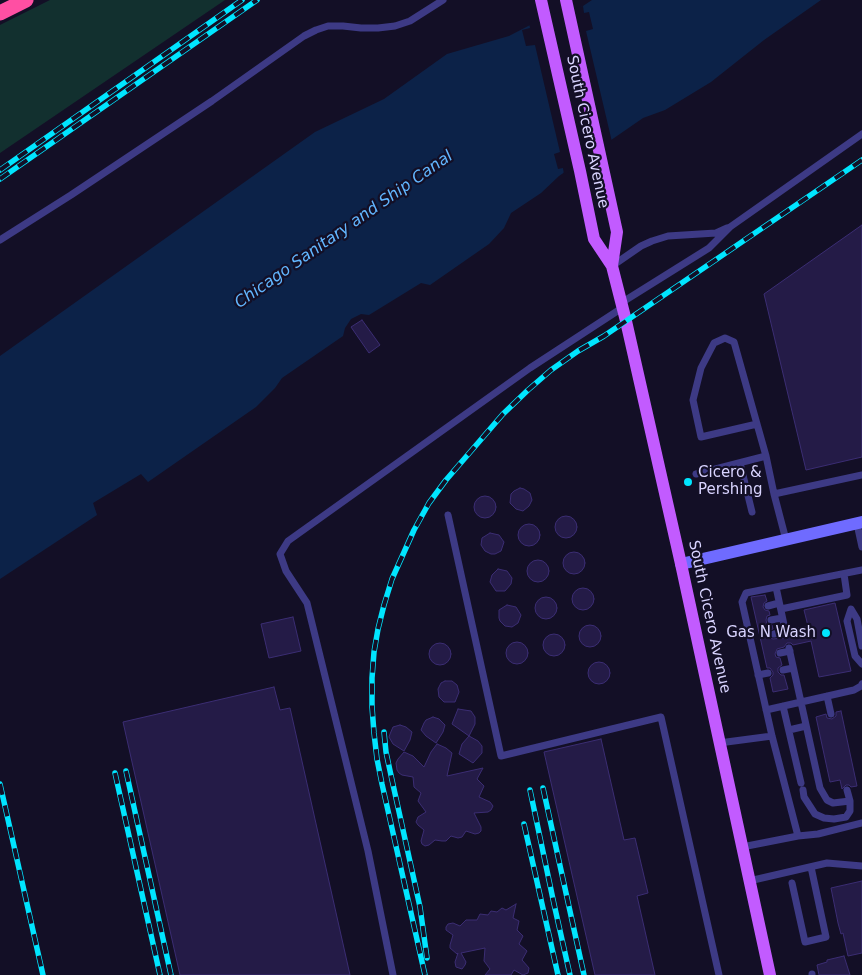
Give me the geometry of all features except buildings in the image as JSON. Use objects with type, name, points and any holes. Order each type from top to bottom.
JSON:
[{"type":"highway","points":[[0,13],[26,0]]},
{"type":"main road","name":"South Cicero Avenue","points":[[541,0],[594,239],[612,266],[681,564],[770,975]]},
{"type":"main road","name":"South Cicero Avenue","points":[[568,5],[617,232],[612,266]]},
{"type":"main road","points":[[681,564],[860,523]]},
{"type":"lane","points":[[0,240],[71,195],[304,36],[328,26],[361,28],[395,26],[410,21],[443,0]]},
{"type":"lane","points":[[393,975],[368,851],[307,603],[286,571],[280,554],[288,541],[530,368],[709,248],[730,227],[862,134]]},
{"type":"lane","points":[[612,266],[641,246],[652,241],[668,236],[716,233],[730,227]]},
{"type":"lane","points":[[757,424],[700,437],[692,400],[701,368],[714,343],[726,338],[734,342],[766,456],[786,540]]},
{"type":"lane","points":[[696,474],[766,456]]},
{"type":"lane","points":[[740,463],[752,512]]},
{"type":"lane","points":[[774,494],[862,475]]},
{"type":"lane","points":[[448,515],[501,756],[660,717],[719,975]]},
{"type":"lane","points":[[860,523],[862,547]]},
{"type":"lane","points":[[798,836],[772,736],[742,602],[746,593],[862,570]]},
{"type":"lane","points":[[844,574],[850,609],[857,619],[862,646]]},
{"type":"lane","points":[[774,634],[786,633],[776,587]]},
{"type":"lane","points":[[768,606],[780,606],[847,595]]},
{"type":"lane","points":[[744,611],[753,609]]},
{"type":"lane","points":[[850,609],[847,620],[855,656],[862,664]]},
{"type":"lane","points":[[771,620],[782,618]]},
{"type":"lane","points":[[747,626],[756,624]]},
{"type":"lane","points":[[750,640],[759,637]]},
{"type":"lane","points":[[780,653],[789,650],[820,788],[827,800],[834,803],[850,800]]},
{"type":"lane","points":[[755,658],[764,656]]},
{"type":"lane","points":[[783,670],[793,668]]},
{"type":"lane","points":[[758,675],[768,673]]},
{"type":"lane","points":[[766,710],[854,690],[862,686],[862,684]]},
{"type":"lane","points":[[827,696],[831,714]]},
{"type":"lane","points":[[783,706],[804,797],[815,814],[824,818],[834,819],[846,817],[850,811],[850,800],[847,790]]},
{"type":"lane","points":[[789,730],[806,726]]},
{"type":"lane","points":[[719,744],[772,736]]},
{"type":"lane","points":[[742,847],[818,834],[862,823]]},
{"type":"lane","points":[[749,881],[827,864],[862,866]]},
{"type":"lane","points":[[792,883],[805,942],[826,937],[811,867]]},
{"type":"green space","points":[[50,0],[225,0],[0,153],[0,25]]},
{"type":"water","name":"Chicago Sanitary and Ship Canal","points":[[592,0],[821,0],[764,40],[711,82],[665,110],[643,118],[559,176],[541,193],[511,213],[504,228],[489,244],[430,285],[421,283],[369,315],[361,314],[351,319],[345,328],[343,336],[282,378],[256,407],[148,482],[141,474],[93,503],[97,515],[0,579],[0,356],[315,132],[384,99],[447,54],[509,36],[534,23],[583,6]]},
{"type":"pier","points":[[583,6],[584,13],[589,12],[593,29],[586,31],[612,142],[564,175],[563,168],[558,169],[554,154],[560,152],[535,45],[526,46],[522,30],[530,28],[529,23],[533,21]]},
{"type":"railway","points":[[0,170],[242,0]]},
{"type":"railway","points":[[0,179],[257,0]]},
{"type":"railway","points":[[425,975],[377,759],[372,707],[372,678],[378,629],[392,579],[414,530],[429,503],[446,480],[503,414],[551,370],[862,160]]},
{"type":"railway","points":[[384,732],[386,752],[420,907],[427,958]]},
{"type":"railway","points":[[126,771],[171,975]]},
{"type":"railway","points":[[115,773],[160,975]]},
{"type":"railway","points":[[0,784],[43,975]]},
{"type":"railway","points":[[543,788],[584,975]]},
{"type":"railway","points":[[530,790],[570,975]]},
{"type":"railway","points":[[524,824],[558,975]]},
{"type":"place","name":"Cicero & Pershing","points":[[688,482]]},
{"type":"place","name":"Gas N Wash","points":[[826,633]]}]
